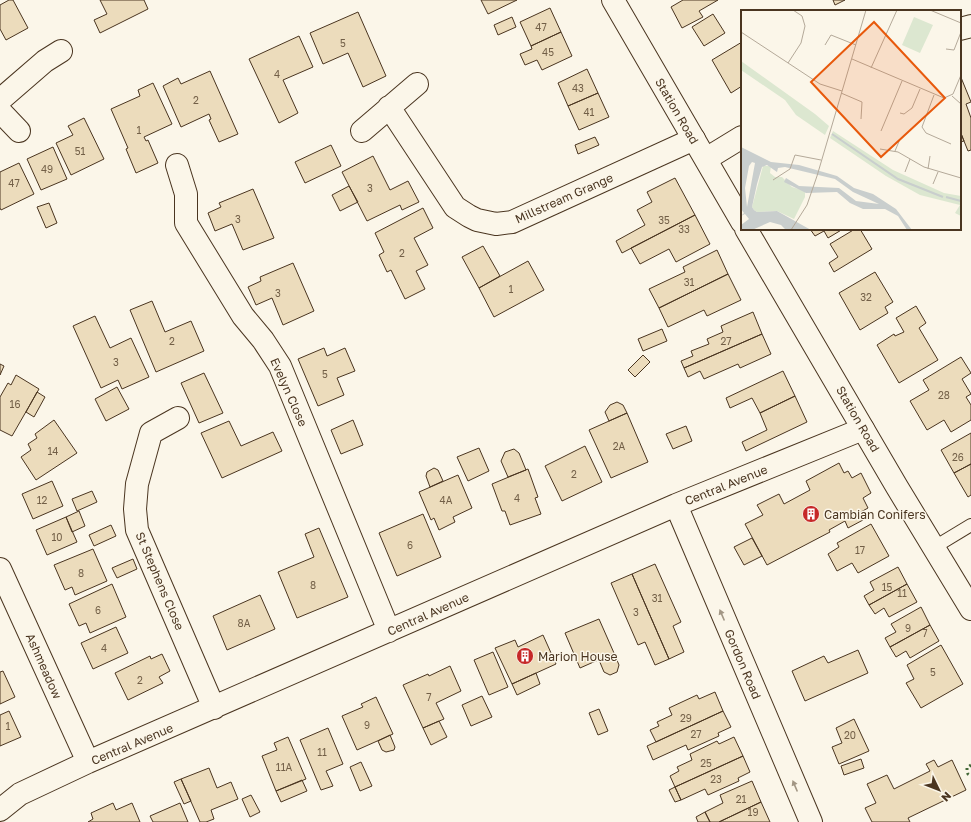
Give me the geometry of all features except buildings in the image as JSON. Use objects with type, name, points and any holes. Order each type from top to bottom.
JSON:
[{"type":"street","name":"Station Road","points":[[613,0],[741,220]]},
{"type":"street","points":[[961,29],[971,26]]},
{"type":"street","points":[[0,100],[45,61],[61,51]]},
{"type":"street","points":[[362,131],[417,84]]},
{"type":"street","name":"Millstream Grange","points":[[389,107],[455,207],[477,220],[496,224],[512,222],[694,139]]},
{"type":"street","points":[[0,111],[19,131]]},
{"type":"street","points":[[706,160],[741,138]]},
{"type":"street","name":"Evelyn Close","points":[[177,165],[186,194],[186,223],[243,316],[263,340],[280,366],[389,631]]},
{"type":"street","name":"Station Road","points":[[747,230],[933,548],[971,609]]},
{"type":"street","name":"St Stephens Close","points":[[178,418],[151,433],[137,484],[135,509],[137,530],[214,708]]},
{"type":"street","name":"Central Avenue","points":[[0,810],[20,794],[88,762],[676,505],[863,429]]},
{"type":"street","name":"Gordon Road","points":[[676,505],[810,822]]},
{"type":"street","name":"Ashmeadow","points":[[0,569],[88,762]]},
{"type":"lane","points":[[933,548],[971,525]]},
{"type":"hedge","points":[[971,765],[967,768],[968,774],[971,776]]},
{"type":"place","name":"Cambian Conifers","points":[[811,514]]},
{"type":"place","name":"Marion House","points":[[525,656]]}]
